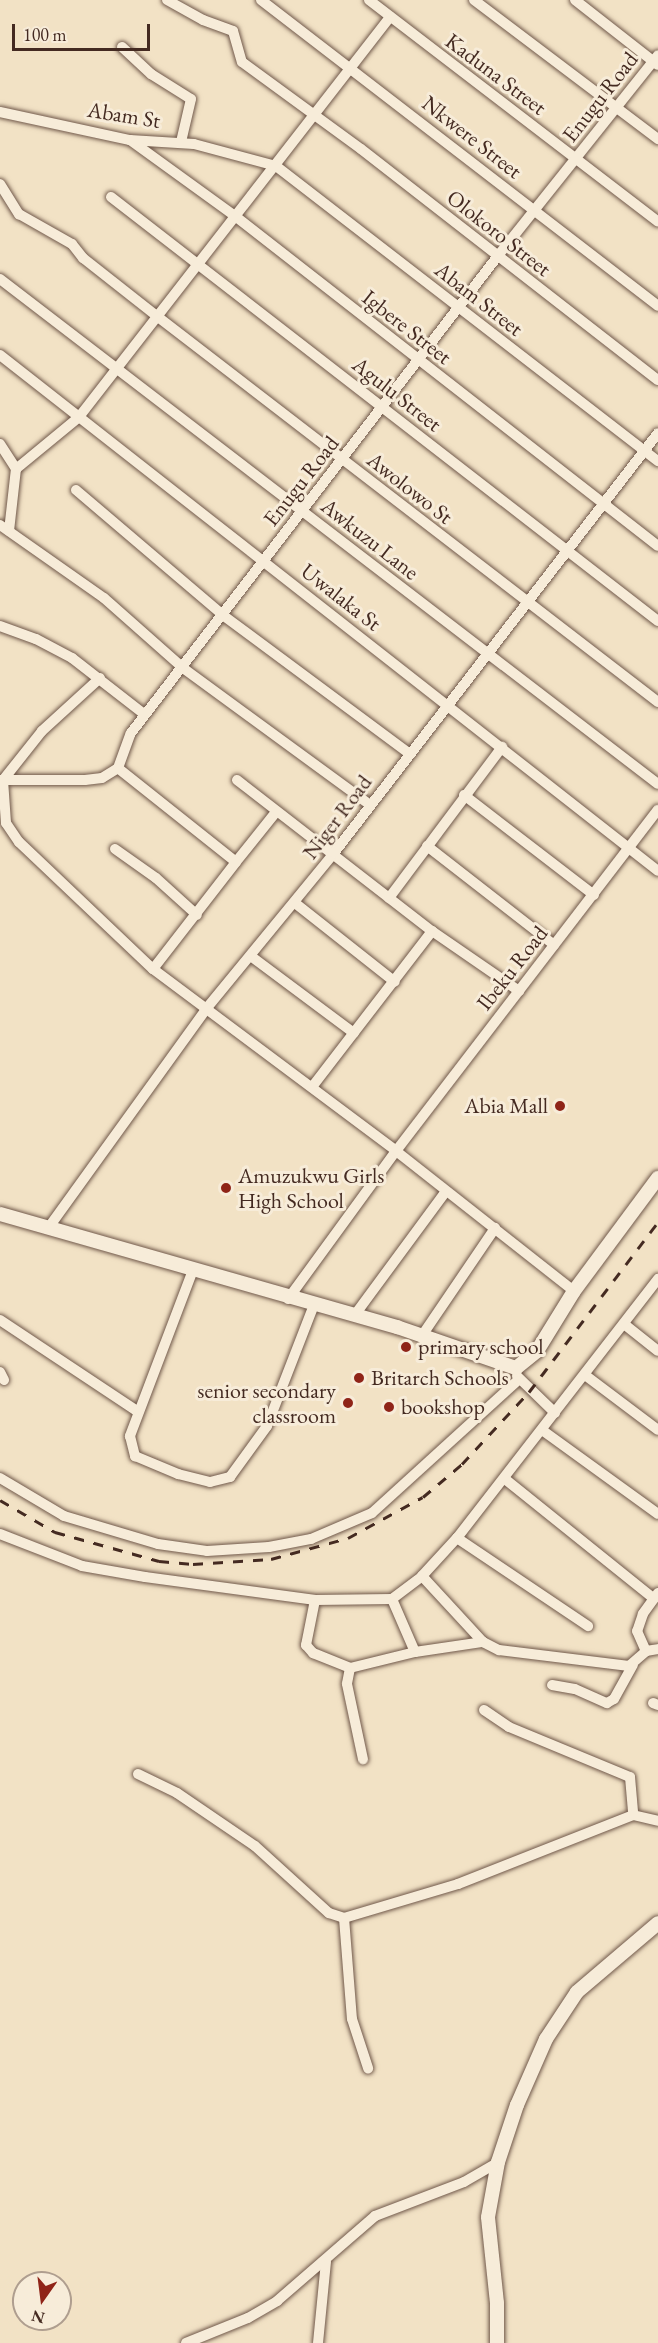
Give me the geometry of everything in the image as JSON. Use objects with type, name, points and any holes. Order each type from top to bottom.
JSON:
[{"type":"street","name":"Olokoro Street","points":[[167,0],[203,20],[233,31],[242,62],[658,380]]},
{"type":"street","name":"Nkwere Street","points":[[261,0],[658,306]]},
{"type":"street","name":"Kaduna Street","points":[[369,0],[658,222]]},
{"type":"street","points":[[474,0],[658,139]]},
{"type":"street","points":[[575,0],[656,61]]},
{"type":"street","points":[[370,805],[183,668],[104,598],[5,528],[16,469],[79,417],[235,216],[316,117],[390,17]]},
{"type":"street","points":[[122,46],[151,74],[191,99],[181,142]]},
{"type":"street","name":"Enugu Road","points":[[118,768],[131,733],[144,714],[224,616],[262,561],[304,511],[497,257],[616,107],[656,61]]},
{"type":"street","name":"Abam St","points":[[0,112],[130,140],[181,142],[276,166]]},
{"type":"street","name":"Igbere Street","points":[[130,140],[235,216],[658,546]]},
{"type":"street","name":"Abam Street","points":[[276,166],[658,461]]},
{"type":"street","name":"Awolowo St","points":[[0,184],[20,214],[72,244],[82,258],[658,702]]},
{"type":"street","name":"Agulu Street","points":[[111,198],[658,621]]},
{"type":"street","name":"Awkuzu Lane","points":[[0,279],[116,370],[304,511],[487,656],[658,784]]},
{"type":"street","name":"Uwalaka St","points":[[0,355],[658,871]]},
{"type":"street","name":"Niger Road","points":[[49,1227],[206,1009],[295,903],[658,433]]},
{"type":"street","points":[[0,444],[16,469]]},
{"type":"street","points":[[76,490],[224,616],[410,754]]},
{"type":"street","points":[[0,626],[36,639],[100,678],[144,714]]},
{"type":"street","points":[[100,678],[42,731],[2,780],[6,823],[19,842],[153,969],[396,1151],[574,1291]]},
{"type":"street","points":[[389,898],[502,747]]},
{"type":"street","points":[[2,780],[85,780],[102,778],[118,768],[236,862]]},
{"type":"street","points":[[237,780],[432,931],[519,991]]},
{"type":"street","points":[[464,795],[594,896]]},
{"type":"street","name":"Ibeku Road","points":[[288,1299],[396,1151],[658,810]]},
{"type":"street","points":[[153,969],[276,812]]},
{"type":"street","points":[[427,846],[554,945]]},
{"type":"street","points":[[115,849],[156,878],[196,915]]},
{"type":"street","points":[[295,903],[395,982]]},
{"type":"street","points":[[312,1087],[432,931]]},
{"type":"street","points":[[252,957],[354,1033]]},
{"type":"street","points":[[0,1478],[64,1516],[158,1544],[207,1551],[269,1547],[311,1539],[372,1513],[516,1374],[537,1350],[574,1291],[658,1178]]},
{"type":"street","points":[[354,1316],[446,1191]]},
{"type":"street","points":[[0,1214],[421,1336],[516,1374],[555,1413]]},
{"type":"street","points":[[421,1336],[495,1228]]},
{"type":"street","points":[[193,1269],[137,1411],[130,1436],[135,1456],[141,1461],[210,1482],[230,1477],[267,1426],[314,1305]]},
{"type":"street","points":[[0,1534],[82,1566],[315,1600],[392,1599],[422,1576],[458,1538],[658,1279]]},
{"type":"street","points":[[0,1320],[137,1411]]},
{"type":"street","points":[[624,1324],[658,1351]]},
{"type":"street","points":[[585,1376],[658,1430]]},
{"type":"street","points":[[542,1430],[658,1514]]},
{"type":"street","points":[[505,1479],[656,1596],[637,1630],[646,1651]]},
{"type":"street","points":[[458,1538],[588,1626]]},
{"type":"street","points":[[422,1576],[483,1642],[499,1650],[633,1665]]},
{"type":"street","points":[[392,1599],[415,1652]]},
{"type":"street","points":[[315,1600],[306,1645],[313,1653],[350,1668],[415,1652],[483,1642]]},
{"type":"street","points":[[552,1685],[575,1689],[607,1702],[614,1699],[633,1665],[646,1651],[658,1649]]},
{"type":"street","points":[[350,1668],[347,1684],[363,1759]]},
{"type":"street","points":[[484,1710],[509,1726],[630,1777],[633,1815]]},
{"type":"street","points":[[138,1774],[177,1793],[255,1846],[329,1913],[344,1918],[458,1884],[633,1815],[658,1821]]},
{"type":"street","points":[[344,1918],[352,2019],[368,2068]]},
{"type":"street","points":[[497,2343],[497,2303],[488,2217],[498,2162],[518,2105],[562,2013],[577,1992],[658,1923]]},
{"type":"street","points":[[186,2343],[267,2307],[326,2261],[347,2237],[375,2216],[464,2182],[498,2162]]},
{"type":"street","points":[[318,2343],[326,2261]]},
{"type":"railway","points":[[0,1500],[55,1532],[159,1561],[193,1564],[271,1559],[348,1538],[423,1497],[462,1464],[529,1392],[658,1222]]},
{"type":"place","name":"Abia Mall","points":[[560,1106]]},
{"type":"place","name":"Amuzukwu Girls High School","points":[[226,1188]]},
{"type":"place","name":"primary school","points":[[406,1347]]},
{"type":"place","name":"Britarch Schools","points":[[359,1378]]},
{"type":"place","name":"senior secondary classroom","points":[[348,1403]]},
{"type":"place","name":"bookshop","points":[[389,1407]]}]
